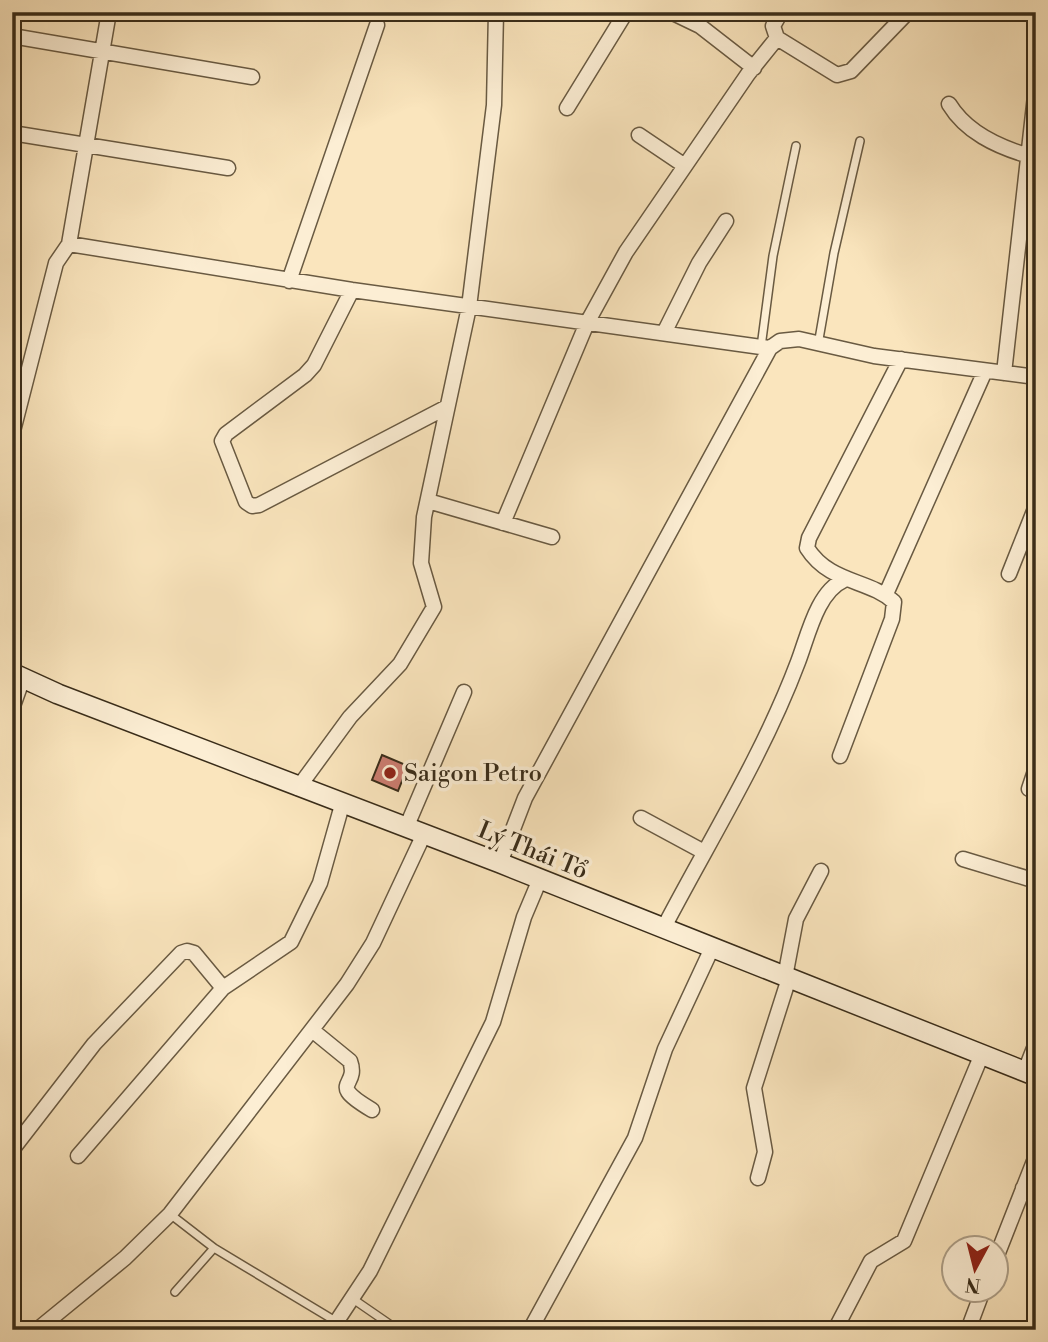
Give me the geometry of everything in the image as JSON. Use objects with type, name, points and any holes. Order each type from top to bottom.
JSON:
[{"type":"main road","name":"Lý Thái Tổ","points":[[18,675],[298,788],[500,863],[1030,1073]]},
{"type":"street","points":[[12,435],[56,263],[69,244],[109,12]]},
{"type":"street","points":[[298,788],[350,717],[400,664],[434,607],[421,563],[428,501],[469,306],[494,105],[496,12]]},
{"type":"street","points":[[567,108],[626,12]]},
{"type":"street","points":[[671,12],[700,26],[754,68]]},
{"type":"street","points":[[782,12],[774,26],[777,38],[837,75],[851,71],[908,12]]},
{"type":"street","points":[[289,281],[377,25]]},
{"type":"street","points":[[12,36],[252,78]]},
{"type":"street","points":[[503,523],[587,323],[626,252],[777,38]]},
{"type":"street","points":[[1004,373],[1026,155],[1036,87]]},
{"type":"street","points":[[950,104],[958,118],[989,141],[1026,155]]},
{"type":"street","points":[[12,133],[228,168]]},
{"type":"street","points":[[639,135],[685,166]]},
{"type":"street","points":[[664,333],[699,262],[726,221]]},
{"type":"street","points":[[69,244],[289,281],[587,323],[766,347],[780,341],[799,340],[901,359],[1036,377]]},
{"type":"street","points":[[352,290],[314,365],[305,376],[226,434],[222,441],[246,502],[252,506],[259,505],[447,407]]},
{"type":"street","points":[[500,863],[525,798],[766,347]]},
{"type":"street","points":[[840,756],[892,619],[894,602],[886,594],[844,580],[812,556],[807,548],[809,538],[901,359]]},
{"type":"street","points":[[886,594],[985,371]]},
{"type":"street","points":[[428,501],[552,537]]},
{"type":"street","points":[[1009,575],[1036,506]]},
{"type":"street","points":[[663,929],[781,706],[818,612],[834,585],[844,580]]},
{"type":"street","points":[[12,709],[18,675]]},
{"type":"street","points":[[37,1330],[125,1258],[170,1214],[347,984],[373,943],[464,692]]},
{"type":"street","points":[[1029,789],[1036,768]]},
{"type":"street","points":[[78,1156],[223,988],[291,942],[320,883],[342,805]]},
{"type":"street","points":[[641,818],[704,852]]},
{"type":"street","points":[[963,859],[1036,881]]},
{"type":"street","points":[[758,1178],[765,1152],[754,1088],[787,977],[796,919],[821,871]]},
{"type":"street","points":[[334,1326],[353,1298],[445,1124],[493,1022],[524,918],[540,879]]},
{"type":"street","points":[[532,1329],[635,1138],[665,1049],[712,948]]},
{"type":"street","points":[[12,1150],[94,1044],[181,953],[194,953],[223,988]]},
{"type":"street","points":[[312,1030],[350,1061],[352,1066],[346,1089],[349,1097],[372,1110]]},
{"type":"street","points":[[1030,1073],[1036,1043]]},
{"type":"street","points":[[835,1330],[871,1261],[904,1241],[982,1054]]},
{"type":"street","points":[[1008,1234],[1029,1191],[1036,1156]]},
{"type":"street","points":[[968,1330],[978,1304]]},
{"type":"lane","points":[[818,345],[834,253],[860,141]]},
{"type":"lane","points":[[766,347],[773,256],[796,146]]},
{"type":"lane","points":[[170,1214],[214,1248],[334,1326]]},
{"type":"lane","points":[[175,1292],[214,1248]]},
{"type":"lane","points":[[353,1298],[398,1330]]},
{"type":"building","name":"Saigon Petro","points":[[382,755],[408,766],[398,791],[372,780]]},
{"type":"place","name":"Saigon Petro","points":[[390,773]]}]
